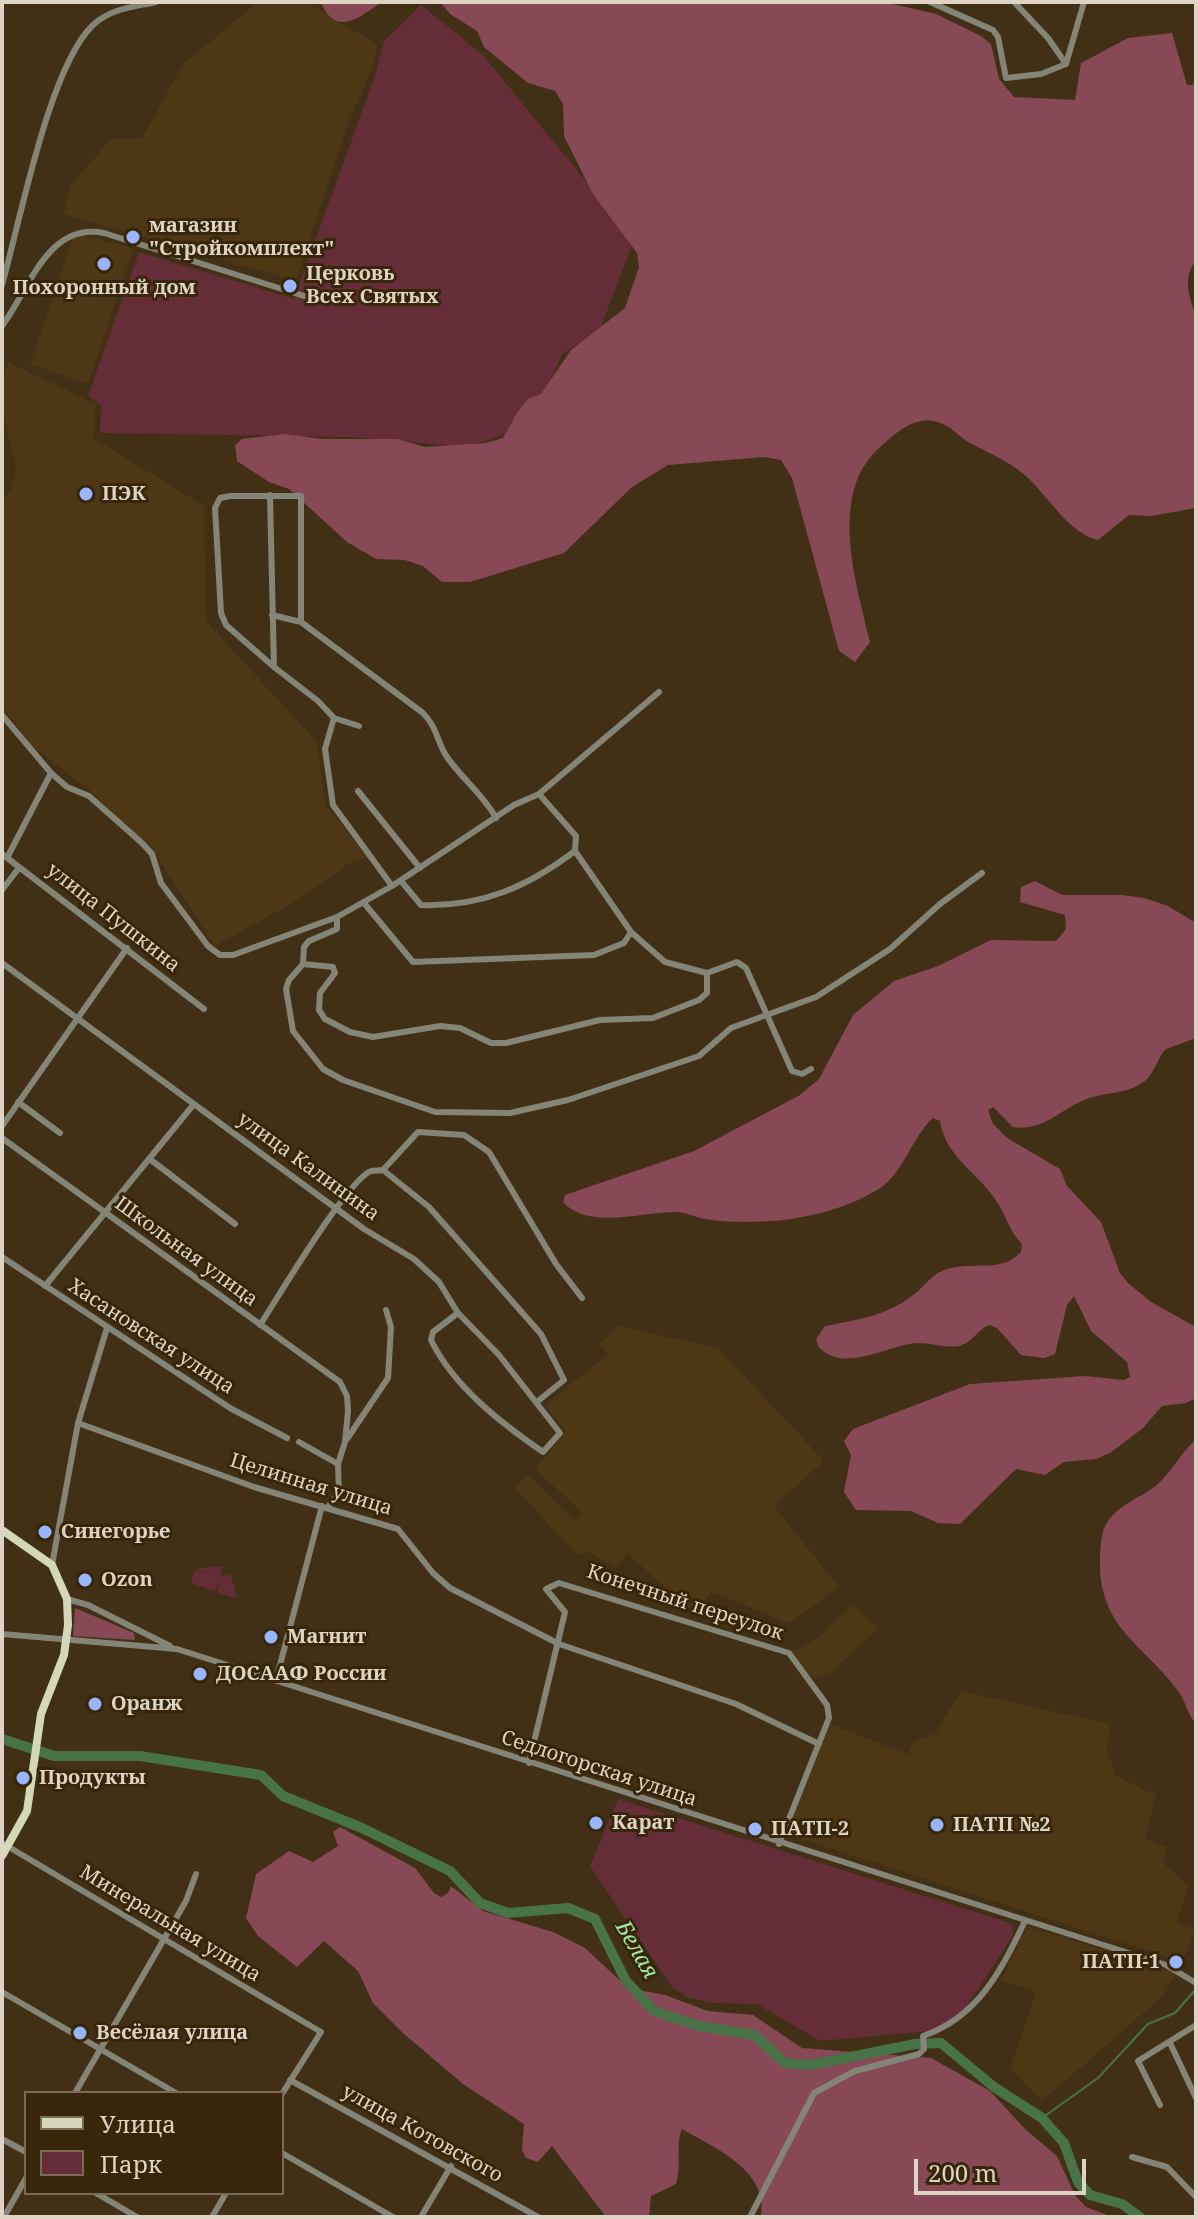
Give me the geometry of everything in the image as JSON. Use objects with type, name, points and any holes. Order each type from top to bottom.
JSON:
[{"type":"main road","points":[[2,1530],[52,1565],[67,1599],[66,1640],[41,1714],[36,1768],[27,1811],[5,1845],[2,1856]]},
{"type":"street","points":[[2,285],[51,103],[73,54],[95,23],[106,16],[156,2]]},
{"type":"street","points":[[930,2],[993,30],[998,37],[1006,78],[1053,72],[1066,64],[1084,2]]},
{"type":"street","points":[[1014,2],[1048,38],[1066,64]]},
{"type":"street","points":[[2,326],[48,254],[80,230],[104,233],[320,301]]},
{"type":"street","points":[[270,495],[274,667]]},
{"type":"street","points":[[301,622],[301,496],[220,498],[215,508],[221,613],[226,625],[318,701],[334,718],[359,726]]},
{"type":"street","points":[[272,615],[301,622],[430,720],[438,730],[446,756],[482,796],[496,818]]},
{"type":"street","points":[[2,715],[51,773],[67,787],[89,796],[152,854],[161,883],[208,946],[220,955],[249,950],[337,917],[401,881],[496,818],[539,794],[659,692]]},
{"type":"street","points":[[334,718],[325,749],[333,805],[392,886]]},
{"type":"street","points":[[5,856],[51,773]]},
{"type":"street","points":[[358,791],[420,868]]},
{"type":"street","points":[[539,794],[576,836],[575,851],[631,932],[665,962],[707,973],[737,962],[742,964],[792,1071],[802,1074],[811,1069]]},
{"type":"street","points":[[401,881],[421,905],[481,902],[512,891],[575,851]]},
{"type":"street","name":"улица Пушкина","points":[[5,856],[204,1009]]},
{"type":"street","points":[[2,890],[18,869]]},
{"type":"street","points":[[337,917],[337,929],[309,941],[304,947],[303,964],[286,989],[293,1031],[323,1069],[406,1103],[455,1114],[510,1113],[568,1100],[699,1056],[731,1028],[833,988],[890,949],[940,904],[982,873]]},
{"type":"street","points":[[364,903],[413,962],[594,955],[624,943],[631,932]]},
{"type":"street","points":[[2,1126],[127,948]]},
{"type":"street","name":"улица Калинина","points":[[2,963],[337,1208],[414,1259],[439,1282],[458,1313],[538,1401],[560,1433],[543,1452],[510,1429],[448,1369],[431,1340],[433,1332],[458,1313]]},
{"type":"street","points":[[303,964],[322,963],[333,967],[335,973],[320,993],[319,1010],[325,1019],[350,1032],[373,1037],[440,1026],[460,1028],[491,1043],[622,1016],[653,1018],[699,1000],[707,993],[707,973]]},
{"type":"street","points":[[18,1102],[60,1133]]},
{"type":"street","points":[[45,1286],[194,1104]]},
{"type":"street","points":[[452,1134],[455,1114]]},
{"type":"street","points":[[260,1325],[337,1208],[363,1177],[370,1171],[383,1170],[418,1132],[464,1135],[489,1152],[556,1264],[582,1298]]},
{"type":"street","name":"Школьная улица","points":[[2,1138],[340,1382],[347,1396],[345,1442]]},
{"type":"street","points":[[151,1160],[235,1224]]},
{"type":"street","name":"улица Калинина","points":[[383,1170],[429,1207],[541,1334],[564,1380],[538,1401]]},
{"type":"street","name":"Хасановская улица","points":[[2,1257],[230,1408],[287,1438]]},
{"type":"street","points":[[276,1680],[325,1506],[339,1492],[338,1464],[345,1442],[388,1378],[391,1327],[386,1310]]},
{"type":"street","points":[[52,1565],[78,1423],[107,1328]]},
{"type":"street","name":"Целинная улица","points":[[78,1423],[254,1487],[398,1529],[433,1573],[450,1588],[559,1644],[736,1704],[819,1744]]},
{"type":"street","points":[[299,1442],[338,1464]]},
{"type":"street","name":"Конечный переулок","points":[[529,1763],[565,1612],[546,1589],[567,1583],[789,1653],[827,1705],[829,1718],[779,1844]]},
{"type":"street","points":[[67,1599],[88,1605],[177,1649]]},
{"type":"street","name":"Седлогорская улица","points":[[2,1634],[177,1649],[1179,1971],[1196,1983]]},
{"type":"street","name":"Минеральная улица","points":[[5,1845],[321,2032],[290,2080]]},
{"type":"street","points":[[76,2091],[162,1937],[186,1901],[196,1874]]},
{"type":"street","points":[[750,2217],[814,2093],[834,2079],[924,2049],[923,2036],[963,2017],[981,1997],[1025,1921]]},
{"type":"street","points":[[2,1992],[172,2091]]},
{"type":"street","points":[[1160,2105],[1138,2061],[1196,2025]]},
{"type":"street","points":[[1170,2043],[1196,2098]]},
{"type":"street","points":[[284,2091],[290,2080]]},
{"type":"street","name":"улица Котовского","points":[[290,2080],[451,2166],[538,2217]]},
{"type":"street","points":[[2,2139],[24,2151]]},
{"type":"street","points":[[284,2154],[393,2217]]},
{"type":"street","points":[[1132,2157],[1167,2167],[1196,2197]]},
{"type":"street","points":[[421,2217],[451,2166]]},
{"type":"street","points":[[4,2217],[24,2182]]},
{"type":"street","points":[[99,2195],[137,2217]]},
{"type":"street","points":[[212,2217],[225,2195]]},
{"type":"shaded area","points":[[258,2],[306,2],[377,44],[373,67],[348,124],[296,281],[64,214],[69,187],[111,139],[142,138],[183,64]]},
{"type":"shaded area","points":[[382,2],[357,18],[341,22],[327,14],[321,3]]},
{"type":"shaded area","points":[[440,2],[884,2],[936,14],[981,36],[991,44],[999,79],[1014,97],[1075,100],[1081,63],[1128,38],[1172,33],[1187,85],[1193,85],[1196,68],[1196,260],[1188,281],[1196,316],[1196,508],[1151,516],[1129,515],[1098,540],[1070,524],[1017,469],[948,427],[935,421],[916,422],[877,450],[862,469],[853,492],[850,543],[870,642],[855,662],[839,651],[792,478],[781,460],[764,457],[668,465],[632,487],[564,553],[470,582],[442,582],[423,566],[405,560],[376,559],[347,542],[289,489],[269,482],[237,461],[235,445],[242,439],[285,434],[322,439],[397,439],[425,447],[486,443],[503,438],[517,413],[528,399],[541,394],[571,350],[625,308],[639,267],[637,253],[593,194],[564,136],[563,104],[555,91],[528,83],[484,47],[477,31],[450,14]]},
{"type":"shaded area","points":[[74,233],[134,249],[88,384],[30,364]]},
{"type":"shaded area","points":[[8,362],[96,404],[93,438],[204,506],[206,621],[317,742],[325,804],[367,857],[347,865],[301,898],[215,946],[149,844],[115,817],[92,792],[33,747],[2,706],[2,502],[12,487],[16,468],[2,408],[2,384]]},
{"type":"shaded area","points":[[1035,881],[1062,895],[1144,898],[1168,906],[1196,923],[1196,1038],[1166,1049],[1149,1077],[1139,1085],[1087,1099],[1043,1123],[1024,1128],[1013,1127],[993,1107],[988,1110],[993,1124],[1007,1138],[1060,1169],[1067,1186],[1101,1222],[1120,1273],[1128,1283],[1151,1302],[1196,1327],[1196,1398],[1186,1403],[1162,1406],[1143,1428],[1110,1453],[1096,1459],[1064,1462],[1045,1475],[1016,1469],[960,1524],[938,1523],[911,1511],[856,1510],[844,1492],[851,1455],[844,1441],[853,1429],[970,1384],[1085,1376],[1124,1380],[1130,1377],[1127,1362],[1091,1331],[1074,1296],[1067,1305],[1055,1354],[1044,1358],[1021,1355],[997,1328],[990,1325],[959,1346],[915,1343],[850,1359],[827,1354],[818,1346],[816,1339],[825,1326],[861,1319],[896,1306],[940,1272],[960,1266],[997,1265],[1021,1252],[1022,1244],[1000,1207],[957,1157],[940,1121],[933,1118],[925,1126],[894,1175],[877,1190],[818,1214],[753,1222],[711,1220],[675,1212],[616,1218],[586,1215],[563,1202],[565,1195],[694,1151],[800,1095],[819,1079],[853,1015],[894,981],[938,966],[991,940],[1056,941],[1066,929],[1065,915],[1020,902],[1021,887]]},
{"type":"shaded area","points":[[619,1326],[718,1348],[824,1461],[774,1506],[839,1587],[789,1623],[712,1592],[693,1612],[627,1553],[616,1568],[589,1552],[577,1555],[514,1487],[528,1474],[575,1520],[583,1513],[535,1469],[566,1431],[545,1405],[608,1355],[599,1344]]},
{"type":"shaded area","points":[[1196,1439],[1196,1724],[1179,1692],[1114,1618],[1101,1581],[1100,1556],[1102,1534],[1108,1520],[1122,1507],[1157,1485]]},
{"type":"shaded area","points":[[853,1604],[878,1629],[831,1672],[812,1679],[792,1652],[817,1639]]},
{"type":"shaded area","points":[[75,1608],[134,1633],[135,1640],[73,1636]]},
{"type":"shaded area","points":[[961,1691],[1110,1724],[1107,1751],[1116,1776],[1156,1795],[1145,1838],[1167,1847],[1163,1863],[1189,1886],[1177,1922],[1195,1930],[1182,1962],[786,1834],[830,1724],[908,1754],[914,1741],[935,1734]]},
{"type":"shaded area","points":[[340,1827],[415,1868],[434,1893],[441,1897],[448,1893],[451,1886],[483,1911],[553,1932],[585,1948],[628,1988],[665,1995],[708,2011],[753,2015],[802,2048],[931,2058],[990,2091],[1025,2129],[1057,2156],[1075,2195],[1086,2207],[1113,2217],[761,2217],[757,2186],[748,2174],[724,2153],[682,2129],[676,2184],[651,2196],[649,2217],[606,2217],[552,2146],[538,2162],[526,2158],[522,2150],[524,2124],[463,2084],[403,2033],[373,2003],[358,1971],[324,1941],[297,1967],[258,1936],[246,1918],[256,1874],[289,1851],[313,1862],[338,1846],[333,1832]]},
{"type":"shaded area","points":[[1027,1926],[1177,1973],[1163,1996],[1042,2101],[1010,2068],[1036,1992],[1001,1980]]},
{"type":"green space","points":[[421,5],[482,54],[634,240],[599,332],[563,353],[529,426],[466,447],[351,437],[100,433],[101,405],[88,396],[139,252],[294,299],[375,76],[384,41]]},
{"type":"green space","points":[[222,1566],[220,1576],[231,1575],[237,1598],[218,1593],[220,1579],[215,1591],[191,1583],[195,1570],[218,1577],[196,1569]]},
{"type":"green space","points":[[618,1799],[1013,1924],[1012,1937],[962,2014],[930,2031],[820,2041],[757,2004],[712,2003],[689,1998],[672,1987],[590,1866]]},
{"type":"waterway","name":"Белая","points":[[2,1739],[54,1756],[140,1756],[261,1775],[283,1796],[362,1828],[450,1871],[480,1903],[508,1913],[568,1908],[595,1919],[626,1981],[654,2011],[699,2026],[754,2035],[785,2063],[810,2065],[915,2044],[941,2043],[994,2087],[1042,2118],[1064,2143],[1078,2182],[1090,2195],[1122,2204],[1140,2217]]},
{"type":"waterway","points":[[1042,2118],[1098,2078],[1148,2024],[1175,2013],[1196,1989]]},
{"type":"place","name":"магазин \"Стройкомплект\"","points":[[133,237]]},
{"type":"place","name":"Похоронный дом","points":[[104,264]]},
{"type":"place","name":"Церковь Всех Святых","points":[[290,286]]},
{"type":"place","name":"ПЭК","points":[[86,494]]},
{"type":"place","name":"Синегорье","points":[[45,1532]]},
{"type":"place","name":"Ozon","points":[[85,1580]]},
{"type":"place","name":"Магнит","points":[[271,1637]]},
{"type":"place","name":"ДОСААФ России","points":[[200,1674]]},
{"type":"place","name":"Оранж","points":[[95,1704]]},
{"type":"place","name":"Продукты","points":[[23,1778]]},
{"type":"place","name":"Карат","points":[[596,1823]]},
{"type":"place","name":"ПАТП №2","points":[[937,1825]]},
{"type":"place","name":"ПАТП-2","points":[[755,1829]]},
{"type":"place","name":"ПАТП-1","points":[[1176,1962]]},
{"type":"place","name":"Весёлая улица","points":[[80,2033]]}]
